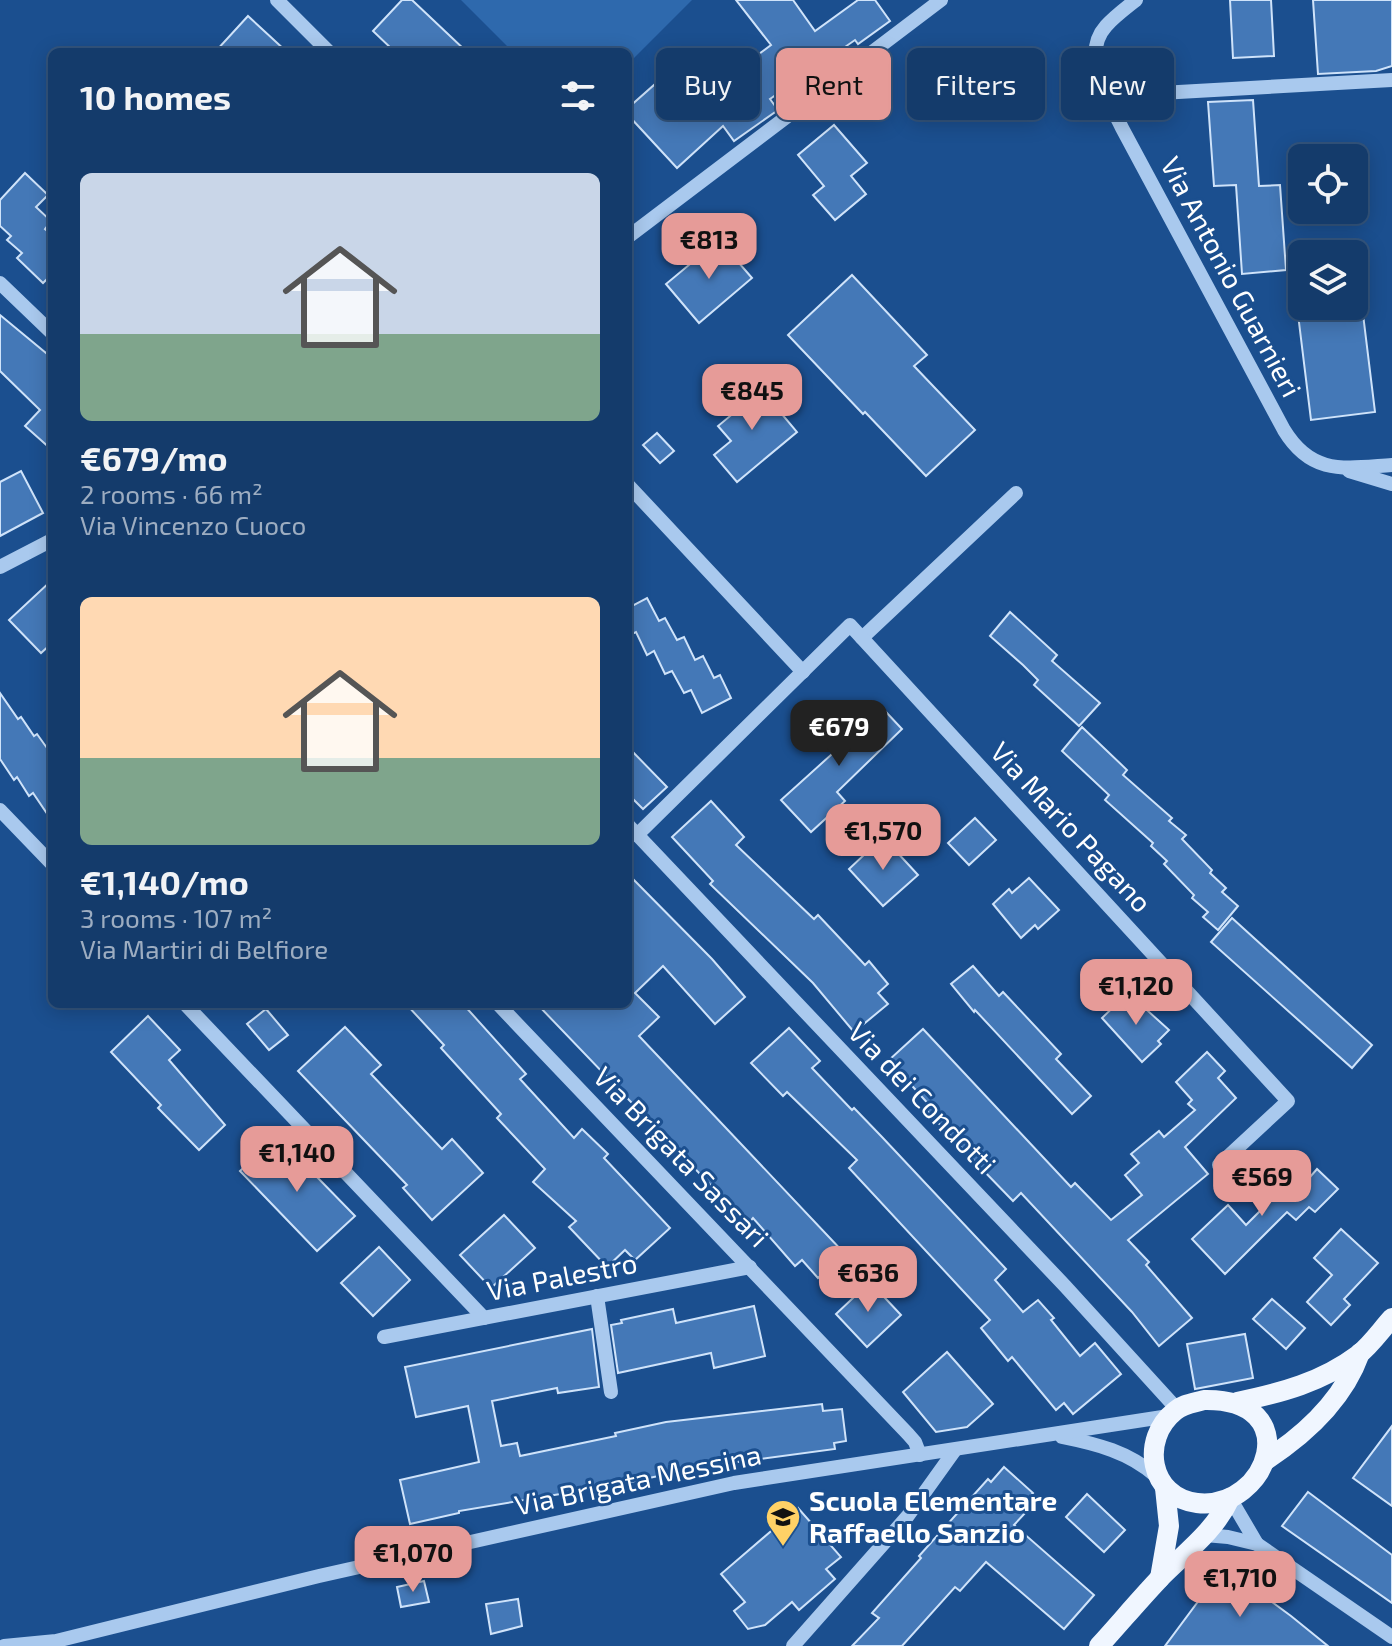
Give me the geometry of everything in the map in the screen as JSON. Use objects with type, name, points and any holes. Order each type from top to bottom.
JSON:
[{"type":"main road","points":[[1160,1578],[1169,1526],[1154,1442],[1173,1412],[1204,1400],[1237,1402],[1304,1385],[1334,1371],[1360,1353],[1392,1318]]},
{"type":"main road","points":[[1266,1460],[1295,1441],[1347,1385],[1360,1353]]},
{"type":"main road","points":[[1160,1482],[1178,1498],[1195,1503],[1212,1503],[1230,1498],[1247,1486],[1266,1460],[1267,1442],[1263,1425],[1251,1411],[1237,1402]]},
{"type":"main road","points":[[1099,1646],[1160,1578],[1205,1535],[1222,1515],[1230,1498]]},
{"type":"street","points":[[277,0],[325,48]]},
{"type":"street","points":[[632,234],[941,0]]},
{"type":"street","name":"Via Antonio Guarnieri","points":[[1097,48],[1104,28],[1136,0]]},
{"type":"street","points":[[1174,92],[1392,80]]},
{"type":"street","name":"Via Antonio Guarnieri","points":[[1120,120],[1291,442],[1307,459],[1341,469],[1392,465]]},
{"type":"street","points":[[0,283],[48,329]]},
{"type":"street","points":[[1341,469],[1392,484]]},
{"type":"street","points":[[632,489],[803,672],[633,830]]},
{"type":"street","points":[[862,638],[1016,493]]},
{"type":"street","points":[[0,567],[48,542]]},
{"type":"street","name":"Via Mario Pagano","points":[[803,672],[850,625],[1288,1101],[1219,1165]]},
{"type":"street","points":[[0,810],[48,860]]},
{"type":"street","name":"Via dei Condotti","points":[[633,830],[1065,1286],[1173,1412]]},
{"type":"street","points":[[189,1008],[484,1318]]},
{"type":"street","name":"Via Brigata Sassari","points":[[502,1008],[908,1434],[920,1455]]},
{"type":"street","name":"Via Palestro","points":[[384,1337],[750,1267]]},
{"type":"street","points":[[597,1296],[611,1392]]},
{"type":"street","name":"Via Brigata Messina","points":[[4,1646],[56,1641],[319,1576],[734,1483],[1053,1435],[1173,1412]]},
{"type":"street","name":"Via Brigata Messina","points":[[1053,1435],[1104,1446],[1142,1464],[1160,1482]]},
{"type":"street","points":[[793,1646],[907,1517],[955,1450]]},
{"type":"street","points":[[1230,1498],[1257,1544]]},
{"type":"street","points":[[1205,1535],[1257,1544],[1392,1637]]},
{"type":"shaded area","points":[[461,0],[692,0],[632,60],[632,48],[509,48]]},
{"type":"building","points":[[402,0],[412,0],[463,48],[391,48],[373,31]]},
{"type":"building","points":[[736,0],[793,0],[815,31],[858,0],[875,0],[890,21],[858,44],[855,40],[843,48],[776,48],[776,95],[770,99],[776,111],[734,141],[723,126],[677,168],[632,119],[632,104],[654,85],[656,120],[760,120],[760,53],[771,45]]},
{"type":"building","points":[[1230,0],[1271,0],[1274,56],[1233,58]]},
{"type":"building","points":[[1313,0],[1392,0],[1392,66],[1376,71],[1318,74]]},
{"type":"building","points":[[248,16],[283,48],[219,48]]},
{"type":"building","points":[[1253,100],[1259,186],[1280,185],[1286,270],[1242,274],[1236,185],[1214,186],[1208,102]]},
{"type":"building","points":[[834,125],[867,163],[851,176],[866,194],[835,220],[813,195],[824,186],[798,155]]},
{"type":"building","points":[[25,173],[48,195],[36,207],[48,218],[45,229],[48,232],[48,278],[43,283],[17,258],[22,253],[7,240],[11,236],[0,226],[0,200]]},
{"type":"building","points":[[719,240],[752,278],[699,323],[666,284]]},
{"type":"building","points":[[852,275],[927,355],[914,366],[975,430],[926,476],[788,335]]},
{"type":"building","points":[[0,315],[48,355],[48,446],[25,426],[40,410],[0,371]]},
{"type":"building","points":[[1299,320],[1364,320],[1375,412],[1311,420]]},
{"type":"building","points":[[755,382],[797,432],[737,482],[714,455],[731,441],[718,426],[735,412],[728,404]]},
{"type":"building","points":[[657,433],[674,451],[660,463],[643,445]]},
{"type":"building","points":[[21,471],[43,513],[0,536],[0,482]]},
{"type":"building","points":[[48,584],[48,647],[41,653],[9,620]]},
{"type":"building","points":[[647,598],[659,621],[665,618],[677,640],[684,637],[695,660],[703,656],[714,678],[720,675],[731,698],[702,713],[691,690],[684,693],[672,671],[665,674],[654,651],[647,655],[636,632],[632,634],[632,606]]},
{"type":"building","points":[[1010,612],[1057,655],[1052,661],[1100,703],[1079,726],[1034,685],[1038,680],[990,636]]},
{"type":"building","points":[[0,693],[18,719],[21,717],[48,749],[48,815],[33,793],[29,796],[17,777],[14,780],[0,759]]},
{"type":"building","points":[[849,710],[867,729],[885,711],[902,729],[837,792],[845,801],[811,832],[781,800],[842,745],[828,731]]},
{"type":"building","points":[[1082,727],[1127,770],[1123,775],[1172,818],[1169,821],[1186,835],[1182,839],[1226,888],[1222,892],[1238,906],[1218,930],[1203,917],[1208,912],[1164,864],[1167,861],[1151,846],[1153,843],[1105,800],[1109,795],[1062,751]]},
{"type":"building","points":[[632,751],[667,787],[643,809],[632,798]]},
{"type":"building","points":[[711,801],[744,837],[736,845],[814,919],[818,915],[865,965],[869,961],[888,984],[878,993],[888,1004],[854,1032],[813,983],[710,884],[713,881],[672,837]]},
{"type":"building","points":[[975,818],[996,840],[969,865],[948,843]]},
{"type":"building","points":[[883,837],[918,875],[883,906],[849,869]]},
{"type":"building","points":[[632,878],[745,997],[715,1024],[663,966],[635,993],[659,1017],[639,1036],[845,1254],[818,1278],[802,1260],[795,1266],[753,1218],[748,1224],[541,1008],[632,1008]]},
{"type":"building","points":[[1029,878],[1059,910],[1038,929],[1035,925],[1021,938],[993,904],[1009,889],[1012,893]]},
{"type":"building","points":[[1232,918],[1372,1045],[1352,1068],[1211,942]]},
{"type":"building","points":[[973,966],[999,996],[1003,992],[1061,1054],[1056,1059],[1091,1096],[1072,1114],[951,984]]},
{"type":"building","points":[[1128,993],[1169,1030],[1158,1041],[1161,1044],[1142,1062],[1102,1018]]},
{"type":"building","points":[[410,1008],[467,1008],[526,1074],[520,1079],[574,1138],[582,1129],[608,1154],[604,1158],[670,1228],[635,1260],[625,1250],[607,1267],[569,1227],[576,1221],[533,1182],[545,1169],[497,1118],[501,1114],[441,1048],[444,1045]]},
{"type":"building","points":[[266,1009],[288,1035],[269,1050],[247,1024]]},
{"type":"building","points":[[148,1016],[180,1050],[169,1060],[225,1125],[199,1150],[158,1108],[161,1105],[111,1052]]},
{"type":"building","points":[[345,1027],[381,1065],[371,1074],[442,1149],[452,1139],[483,1173],[432,1220],[403,1188],[407,1185],[298,1071]]},
{"type":"building","points":[[789,1028],[820,1061],[812,1068],[882,1137],[1006,1269],[995,1280],[1023,1312],[1038,1300],[1080,1356],[1095,1343],[1121,1374],[1073,1414],[1064,1403],[1056,1410],[1012,1357],[1008,1361],[981,1328],[990,1320],[849,1168],[857,1160],[787,1092],[783,1096],[751,1063]]},
{"type":"building","points":[[923,1029],[1071,1187],[1075,1183],[1111,1220],[1142,1195],[1125,1175],[1139,1163],[1131,1154],[1159,1131],[1164,1137],[1195,1110],[1188,1104],[1192,1100],[1176,1082],[1207,1052],[1225,1071],[1218,1078],[1236,1098],[1185,1147],[1208,1174],[1128,1240],[1192,1318],[1159,1346],[1132,1312],[1021,1193],[1013,1201],[927,1111],[931,1107],[889,1060]]},
{"type":"building","points":[[277,1136],[355,1216],[317,1251],[240,1171]]},
{"type":"building","points":[[1297,1165],[1310,1177],[1317,1169],[1338,1189],[1315,1212],[1309,1207],[1296,1220],[1287,1212],[1225,1274],[1192,1239],[1228,1205],[1246,1225],[1288,1183],[1283,1179]]},
{"type":"building","points":[[504,1215],[535,1248],[491,1288],[460,1255]]},
{"type":"building","points":[[1341,1229],[1378,1263],[1344,1299],[1350,1305],[1331,1325],[1307,1302],[1332,1275],[1314,1258]]},
{"type":"building","points":[[379,1247],[410,1280],[373,1316],[341,1283]]},
{"type":"building","points":[[870,1282],[901,1315],[867,1347],[836,1314]]},
{"type":"building","points":[[1272,1299],[1305,1328],[1286,1349],[1253,1319]]},
{"type":"building","points":[[754,1306],[765,1356],[714,1368],[711,1353],[618,1373],[611,1325],[622,1323],[621,1320],[673,1309],[676,1323]]},
{"type":"building","points":[[592,1329],[599,1387],[558,1393],[557,1388],[492,1401],[501,1446],[517,1443],[520,1456],[666,1422],[822,1404],[823,1411],[842,1409],[846,1441],[834,1443],[835,1449],[677,1470],[626,1483],[459,1511],[410,1524],[400,1480],[479,1462],[468,1406],[416,1417],[405,1367]]},
{"type":"building","points":[[1245,1334],[1253,1378],[1195,1389],[1187,1344]]},
{"type":"building","points":[[947,1352],[993,1404],[967,1427],[936,1432],[903,1392]]},
{"type":"building","points":[[1392,1426],[1392,1506],[1353,1478]]},
{"type":"building","points":[[1004,1467],[1033,1493],[1021,1507],[1026,1512],[1014,1525],[1094,1595],[1064,1629],[986,1562],[960,1591],[955,1587],[902,1646],[852,1646],[879,1618],[872,1613],[921,1558],[919,1556],[988,1479],[991,1482]]},
{"type":"building","points":[[1308,1492],[1392,1555],[1392,1603],[1282,1526]]},
{"type":"building","points":[[1087,1494],[1125,1530],[1104,1552],[1066,1517]]},
{"type":"building","points":[[798,1508],[841,1557],[826,1569],[835,1579],[799,1610],[792,1602],[765,1625],[748,1629],[734,1611],[745,1602],[721,1574]]},
{"type":"building","points":[[1226,1568],[1291,1616],[1328,1646],[1165,1646]]},
{"type":"building","points":[[424,1581],[429,1602],[401,1607],[397,1587]]},
{"type":"building","points":[[518,1599],[522,1626],[491,1634],[486,1604]]},
{"type":"place","name":"Scuola Elementare Raffaello Sanzio","points":[[783,1548]]}]
